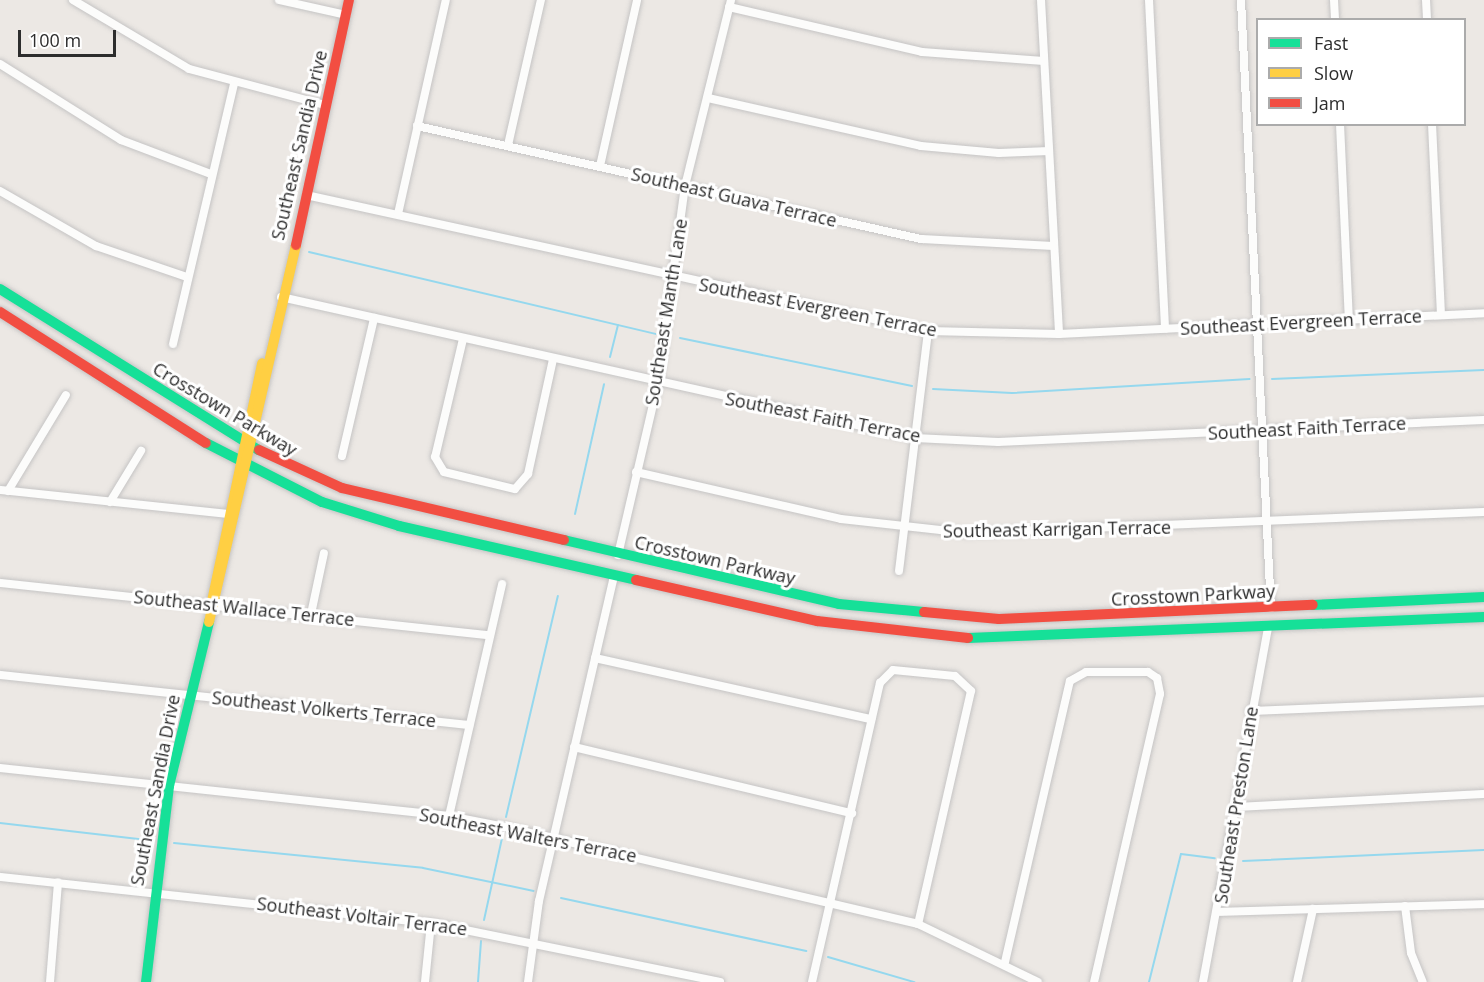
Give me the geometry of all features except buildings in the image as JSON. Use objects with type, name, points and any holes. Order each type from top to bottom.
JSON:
[{"type":"main road","name":"Southeast Sandia Drive","points":[[146,982],[152,893],[169,786],[349,0]]},
{"type":"main road","name":"Crosstown Parkway","points":[[0,289],[248,445],[369,497],[776,591],[876,611],[949,618],[1117,615],[1484,597]]},
{"type":"main road","name":"Crosstown Parkway","points":[[0,312],[243,466],[362,516],[765,609],[934,638],[1110,635],[1482,617]]},
{"type":"main road","name":"Southeast Sandia Drive","points":[[211,606],[227,514],[243,466]]},
{"type":"main road","points":[[765,609],[766,597],[776,591]]},
{"type":"main road","points":[[1482,617],[1484,606]]},
{"type":"main road","points":[[1110,635],[1120,624],[1117,615]]},
{"type":"street","points":[[73,0],[189,69],[325,105]]},
{"type":"street","points":[[279,0],[346,15]]},
{"type":"street","points":[[398,214],[446,0]]},
{"type":"street","points":[[508,145],[541,0]]},
{"type":"street","points":[[600,166],[637,0]]},
{"type":"street","points":[[1041,0],[1059,334]]},
{"type":"street","points":[[1149,0],[1165,329]]},
{"type":"street","points":[[1241,0],[1271,608]]},
{"type":"street","points":[[1334,0],[1335,18]]},
{"type":"street","points":[[1426,0],[1427,18]]},
{"type":"street","points":[[730,4],[922,52],[1044,61]]},
{"type":"street","name":"Southeast Manth Lane","points":[[618,555],[658,382],[685,186],[730,4]]},
{"type":"street","points":[[0,64],[121,140],[211,174]]},
{"type":"street","points":[[173,344],[234,82]]},
{"type":"street","points":[[708,98],[921,146],[999,153],[1049,151]]},
{"type":"street","name":"Southeast Guava Terrace","points":[[417,126],[921,239],[1054,246]]},
{"type":"street","points":[[1340,126],[1350,320]]},
{"type":"street","points":[[1432,126],[1440,315]]},
{"type":"street","points":[[0,191],[96,246],[187,277]]},
{"type":"street","name":"Southeast Evergreen Terrace","points":[[306,195],[928,331],[1059,334],[1484,313]]},
{"type":"street","name":"Southeast Faith Terrace","points":[[281,297],[915,438],[998,442],[1484,420]]},
{"type":"street","points":[[342,456],[374,318]]},
{"type":"street","points":[[899,571],[928,331]]},
{"type":"street","points":[[463,339],[435,457],[444,472],[515,489],[524,484],[553,359]]},
{"type":"street","points":[[66,395],[4,490],[227,514]]},
{"type":"street","points":[[110,502],[141,451]]},
{"type":"street","name":"Southeast Karrigan Terrace","points":[[636,472],[841,519],[904,528],[967,533],[1267,523],[1484,512]]},
{"type":"street","points":[[311,614],[324,553]]},
{"type":"street","points":[[528,982],[532,942],[614,575]]},
{"type":"street","name":"Southeast Wallace Terrace","points":[[0,584],[311,614],[489,636]]},
{"type":"street","points":[[449,816],[502,584]]},
{"type":"street","name":"Southeast Preston Lane","points":[[1203,982],[1220,912],[1250,711],[1268,628]]},
{"type":"street","points":[[595,657],[871,719]]},
{"type":"street","points":[[812,982],[852,813],[871,719],[884,675],[893,670],[960,678],[971,697],[918,924]]},
{"type":"street","points":[[1005,962],[1068,686],[1080,673],[1148,672],[1161,688],[1094,982]]},
{"type":"street","name":"Southeast Volkerts Terrace","points":[[0,675],[469,725]]},
{"type":"street","points":[[1250,711],[1484,701]]},
{"type":"street","points":[[574,747],[852,813]]},
{"type":"street","name":"Southeast Walters Terrace","points":[[0,768],[449,816],[830,900],[918,924],[1005,962],[1038,982]]},
{"type":"street","points":[[1236,807],[1484,794]]},
{"type":"street","name":"Southeast Voltair Terrace","points":[[0,877],[431,923],[720,982]]},
{"type":"street","points":[[50,982],[58,882]]},
{"type":"street","points":[[1220,912],[1484,904]]},
{"type":"street","points":[[1405,906],[1410,954],[1423,982]]},
{"type":"street","points":[[1297,982],[1313,909]]},
{"type":"street","points":[[425,982],[431,923]]},
{"type":"waterway","points":[[309,252],[655,334]]},
{"type":"waterway","points":[[610,357],[618,325]]},
{"type":"waterway","points":[[680,338],[912,386]]},
{"type":"waterway","points":[[1272,379],[1484,370]]},
{"type":"waterway","points":[[933,389],[1012,393],[1250,379]]},
{"type":"waterway","points":[[575,514],[604,384]]},
{"type":"waterway","points":[[506,817],[558,596]]},
{"type":"waterway","points":[[0,823],[147,840]]},
{"type":"waterway","points":[[484,920],[502,838]]},
{"type":"waterway","points":[[174,843],[423,868],[534,891]]},
{"type":"waterway","points":[[1243,861],[1484,850]]},
{"type":"waterway","points":[[1149,982],[1181,854],[1215,858]]},
{"type":"waterway","points":[[561,898],[806,951]]},
{"type":"waterway","points":[[478,982],[481,941]]},
{"type":"waterway","points":[[828,957],[914,982]]},
{"type":"traffic: fast","points":[[0,289],[259,450]]},
{"type":"traffic: fast","points":[[206,443],[322,502],[399,526],[636,580]]},
{"type":"traffic: fast","points":[[564,540],[839,604],[924,612]]},
{"type":"traffic: fast","points":[[1313,605],[1484,597]]},
{"type":"traffic: fast","points":[[968,638],[1484,617]]},
{"type":"traffic: fast","points":[[146,982],[169,786],[209,622]]},
{"type":"traffic: slow","points":[[209,622],[296,245]]},
{"type":"traffic: slow","points":[[211,606],[262,363]]},
{"type":"traffic: jam","points":[[296,245],[349,0]]},
{"type":"traffic: jam","points":[[0,312],[206,443]]},
{"type":"traffic: jam","points":[[259,450],[342,488],[564,540]]},
{"type":"traffic: jam","points":[[636,580],[817,621],[968,638]]},
{"type":"traffic: jam","points":[[924,612],[999,619],[1313,605]]}]
